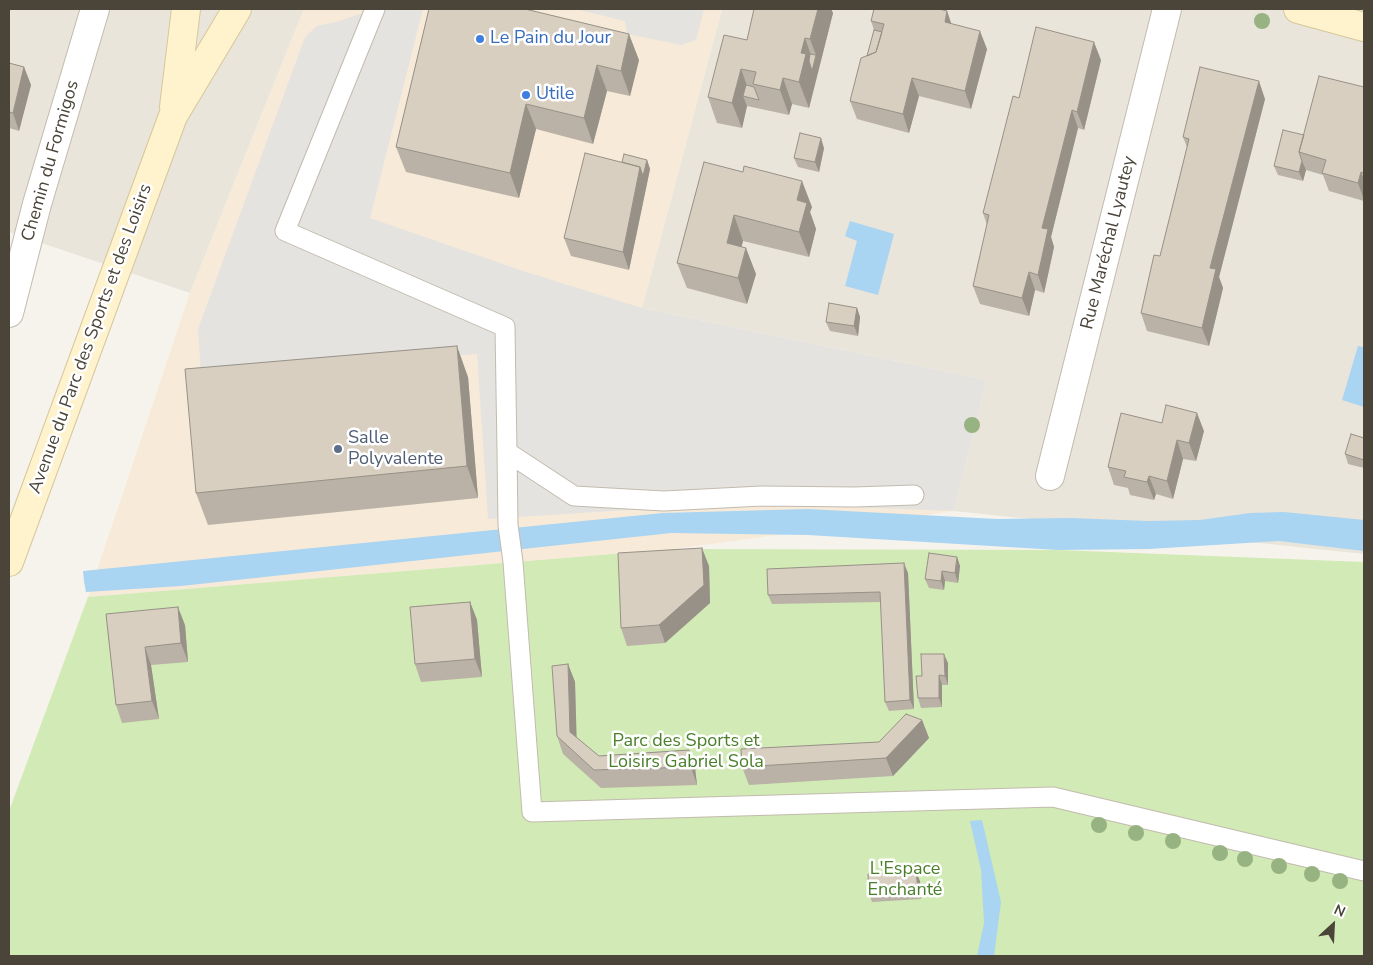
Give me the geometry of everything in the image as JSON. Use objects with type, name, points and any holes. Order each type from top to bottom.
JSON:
[{"type":"main road","name":"Avenue du Parc des Sports et des Loisirs","points":[[173,116],[186,9]]},
{"type":"main road","name":"Avenue du Parc des Sports et des Loisirs","points":[[9,562],[173,116],[237,9]]},
{"type":"main road","points":[[1298,9],[1364,27]]},
{"type":"street","name":"Chemin du Formigos","points":[[9,313],[37,204],[95,9]]},
{"type":"street","name":"Rue Maréchal Lyautey","points":[[1050,476],[1167,9]]},
{"type":"lane","points":[[375,9],[285,230],[505,327],[508,525],[513,562],[532,812],[1053,796],[1364,871]]},
{"type":"lane","points":[[507,452],[574,496],[664,500],[762,496],[854,497],[914,495]]},
{"type":"shaded area","points":[[9,9],[304,9],[190,293],[9,232]]},
{"type":"shaded area","points":[[304,9],[722,9],[642,308],[987,380],[954,511],[674,549],[88,597],[190,293]]},
{"type":"shaded area","points":[[375,9],[423,9],[370,218],[523,271],[642,308],[987,380],[954,511],[738,503],[488,519],[477,354],[201,375],[198,329],[305,37],[317,26],[336,22]]},
{"type":"shaded area","points":[[575,9],[704,9],[696,40],[681,45],[627,34],[625,21]]},
{"type":"shaded area","points":[[722,9],[1364,9],[1364,554],[954,511],[987,380],[642,308]]},
{"type":"green space","name":"Parc des Sports et Loisirs Gabriel Sola","points":[[674,549],[1058,550],[1364,562],[1364,956],[9,956],[9,811],[88,597]]},
{"type":"water","points":[[850,221],[894,234],[878,295],[845,286],[857,241],[845,236]]},
{"type":"water","points":[[1358,346],[1364,347],[1364,407],[1342,400]]},
{"type":"water","points":[[808,509],[997,519],[1070,518],[1148,521],[1200,520],[1250,513],[1284,512],[1364,520],[1364,551],[1279,541],[1149,549],[1058,550],[808,535],[671,533],[181,586],[86,592],[83,571],[663,513]]},
{"type":"water","points":[[982,820],[1001,902],[994,956],[977,956],[984,923],[981,870],[970,821]]},
{"type":"building","points":[[429,9],[525,9],[629,34],[621,71],[597,65],[584,118],[526,104],[510,173],[396,147]]},
{"type":"building","points":[[754,9],[818,9],[810,39],[805,38],[801,53],[806,54],[799,82],[783,78],[780,90],[753,84],[756,72],[741,69],[732,103],[708,97],[724,35],[747,40]]},
{"type":"building","points":[[874,9],[939,9],[947,11],[945,22],[980,31],[965,91],[912,78],[903,114],[850,101],[861,58],[876,52],[884,24],[871,21]]},
{"type":"building","points":[[1036,27],[1094,42],[1077,112],[1072,110],[1042,228],[1048,229],[1038,275],[1029,272],[1022,298],[973,286],[989,215],[983,213],[1013,96],[1019,98]]},
{"type":"building","points":[[874,30],[882,32],[876,52],[867,56]]},
{"type":"building","points":[[810,54],[816,55],[812,71],[809,61]]},
{"type":"building","points":[[9,63],[24,67],[13,113],[9,112]]},
{"type":"building","points":[[1200,67],[1259,81],[1210,268],[1216,269],[1202,328],[1141,313],[1154,255],[1160,256],[1189,139],[1183,137]]},
{"type":"building","points":[[1319,76],[1364,87],[1364,173],[1361,172],[1358,183],[1322,173],[1326,160],[1299,152]]},
{"type":"building","points":[[746,85],[754,87],[759,100],[743,96]]},
{"type":"building","points":[[1283,130],[1304,135],[1299,152],[1302,161],[1299,172],[1274,166]]},
{"type":"building","points":[[800,133],[821,138],[815,162],[794,158]]},
{"type":"building","points":[[585,153],[640,167],[623,252],[564,238]]},
{"type":"building","points":[[624,154],[647,160],[643,176],[640,167],[622,162]]},
{"type":"building","points":[[704,162],[743,172],[744,166],[802,181],[797,200],[807,203],[799,232],[734,215],[727,243],[746,248],[738,278],[677,263]]},
{"type":"building","points":[[829,303],[857,308],[854,326],[826,322]]},
{"type":"building","name":"Salle Polyvalente","points":[[457,346],[467,466],[196,493],[185,369]]},
{"type":"building","points":[[1166,405],[1197,413],[1189,443],[1177,440],[1167,481],[1149,476],[1147,482],[1124,477],[1126,471],[1108,467],[1121,413],[1162,423]]},
{"type":"building","points":[[1351,434],[1364,438],[1364,460],[1345,454]]},
{"type":"building","points":[[702,548],[704,585],[659,625],[621,628],[618,553]]},
{"type":"building","points":[[929,553],[957,557],[955,573],[942,571],[941,581],[925,579]]},
{"type":"building","points":[[904,563],[910,700],[885,702],[880,592],[768,595],[767,569]]},
{"type":"building","points":[[470,602],[475,659],[415,664],[410,607]]},
{"type":"building","points":[[178,607],[181,643],[145,647],[152,701],[116,705],[106,614]]},
{"type":"building","points":[[921,654],[944,654],[945,676],[939,675],[939,698],[918,698],[916,676],[922,676]]},
{"type":"building","points":[[568,664],[570,732],[599,756],[689,750],[691,767],[594,770],[557,736],[552,666]]},
{"type":"building","points":[[906,714],[922,720],[886,758],[742,767],[741,749],[879,742]]},
{"type":"building","points":[[916,872],[918,890],[869,893],[868,874]]},
{"type":"place","name":"Le Pain du Jour","points":[[480,39]]},
{"type":"place","name":"Utile","points":[[526,95]]},
{"type":"place","name":"Salle Polyvalente","points":[[338,449]]},
{"type":"park label","name":"L'Espace Enchanté","points":[[905,880]]}]
